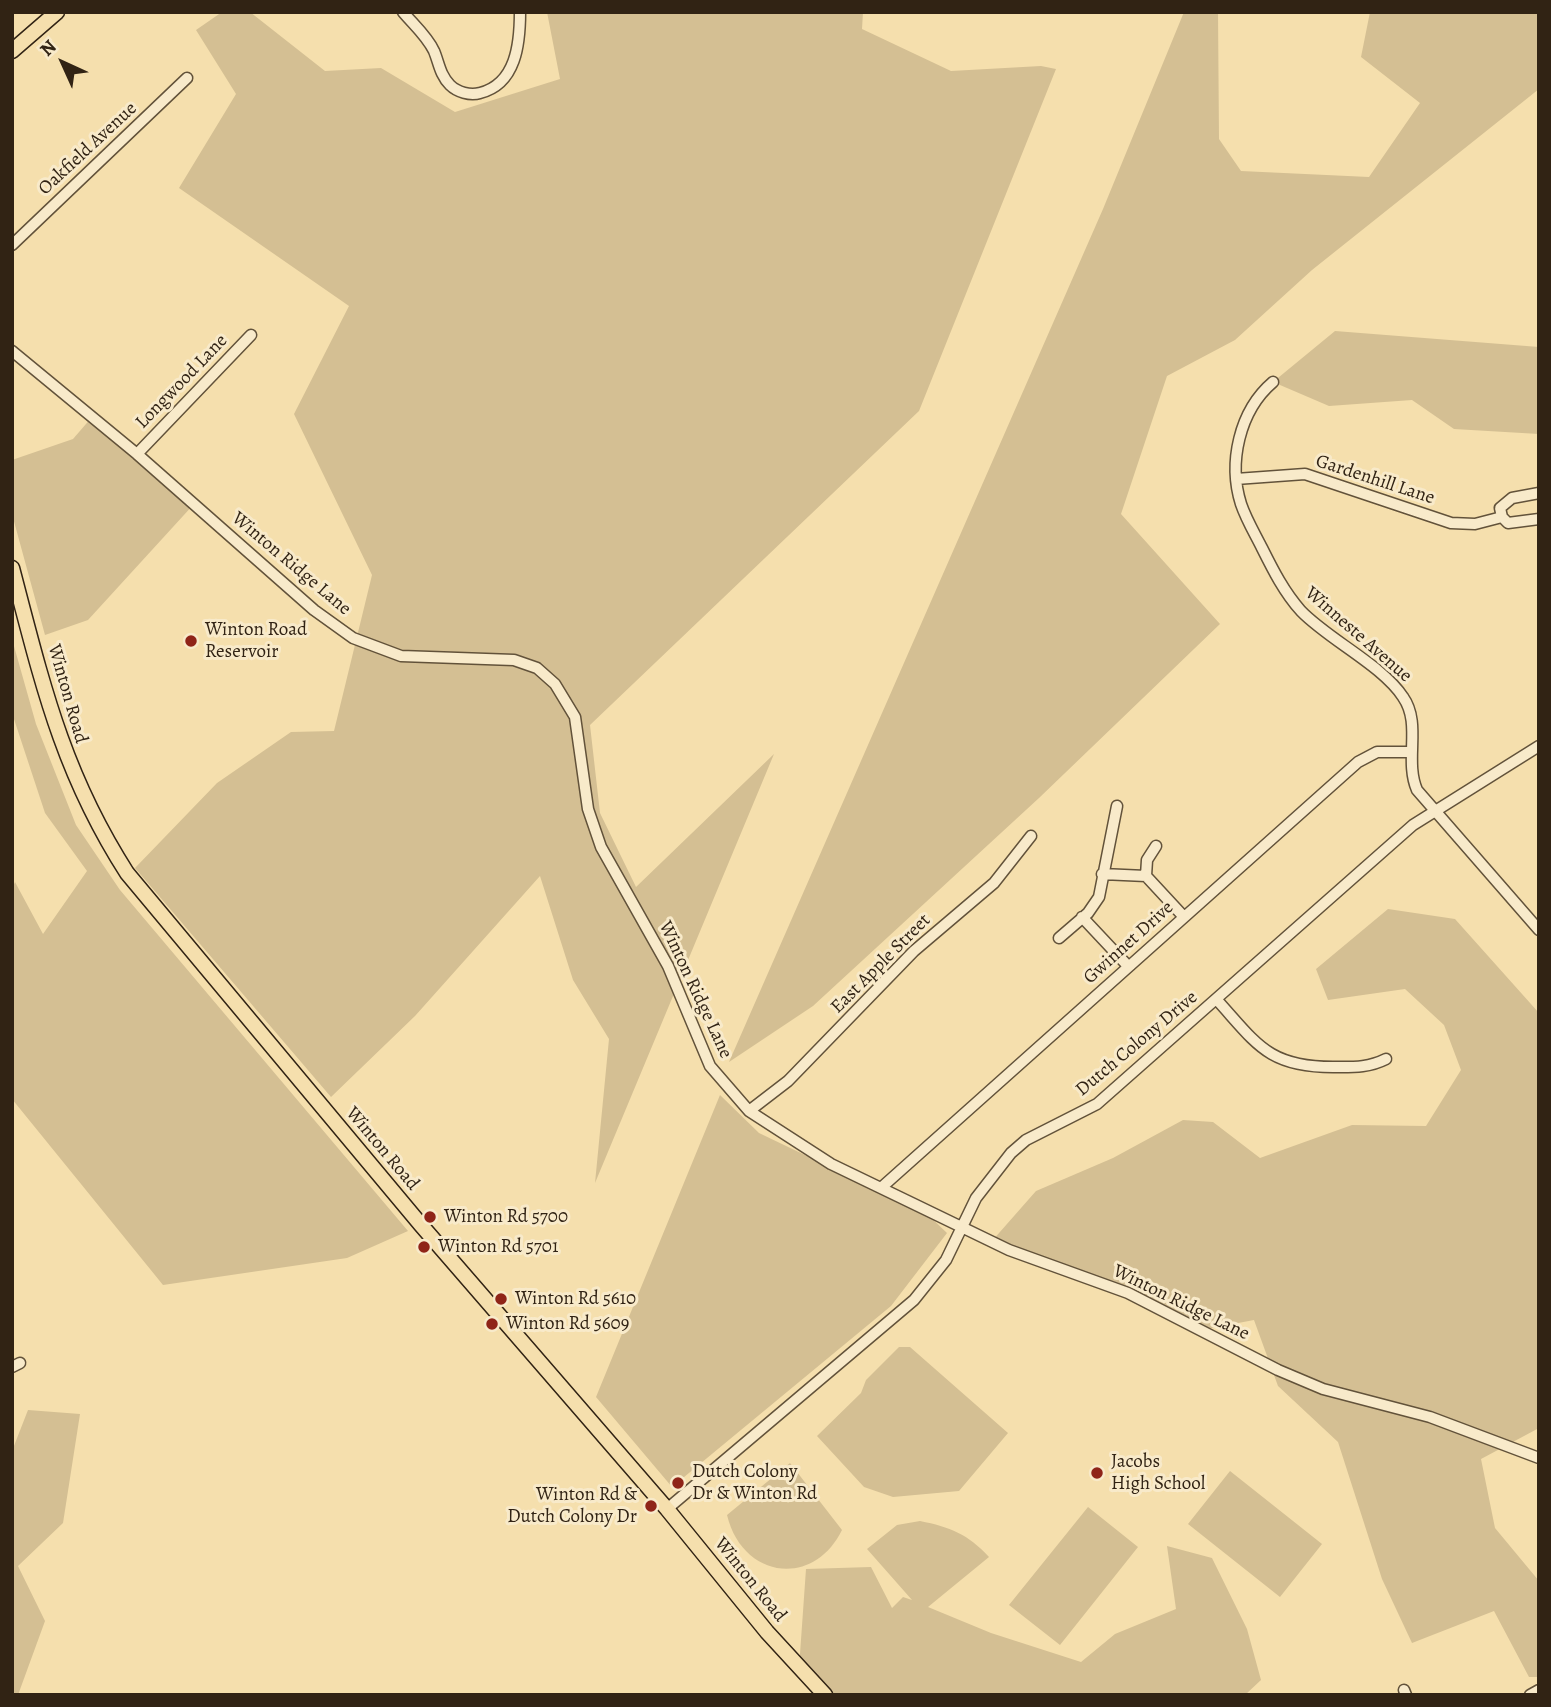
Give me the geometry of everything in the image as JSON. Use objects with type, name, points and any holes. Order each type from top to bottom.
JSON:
[{"type":"main road","points":[[12,51],[57,12]]},
{"type":"main road","name":"Winton Road","points":[[12,568],[66,759],[94,820],[127,873],[421,1225],[667,1509],[767,1632],[825,1695]]},
{"type":"street","points":[[403,12],[428,42],[438,68],[452,87],[475,94],[491,90],[510,72],[520,34],[520,12]]},
{"type":"street","name":"Oakfield Avenue","points":[[12,245],[187,78]]},
{"type":"street","name":"Longwood Lane","points":[[137,454],[251,334]]},
{"type":"street","name":"Winton Ridge Lane","points":[[12,351],[137,454],[314,610],[353,638],[371,648],[401,656],[514,660],[537,668],[555,684],[575,717],[588,809],[601,847],[663,956],[710,1066],[749,1111],[831,1164],[1009,1250],[1128,1293],[1278,1370],[1323,1389],[1430,1417],[1539,1458]]},
{"type":"street","name":"Winneste Avenue","points":[[1273,382],[1260,395],[1246,419],[1237,448],[1236,479],[1244,513],[1287,594],[1315,624],[1402,695],[1412,717],[1414,782],[1434,812],[1539,930]]},
{"type":"street","name":"Gardenhill Lane","points":[[1236,479],[1305,474],[1451,523],[1475,524],[1502,517],[1508,523],[1539,519]]},
{"type":"street","points":[[1502,517],[1500,508],[1504,503],[1512,498],[1539,493]]},
{"type":"street","name":"Dutch Colony Drive","points":[[667,1509],[914,1300],[946,1260],[986,1182],[1011,1153],[1026,1140],[1097,1104],[1413,825],[1537,750]]},
{"type":"street","name":"Gwinnet Drive","points":[[882,1187],[1364,757],[1377,752],[1411,752]]},
{"type":"street","points":[[1059,939],[1099,897],[1117,806]]},
{"type":"street","name":"East Apple Street","points":[[749,1111],[788,1081],[914,951],[994,883],[1031,836]]},
{"type":"street","points":[[1146,876],[1147,860],[1156,846]]},
{"type":"street","points":[[1102,874],[1146,876],[1184,917]]},
{"type":"street","points":[[1082,917],[1128,966]]},
{"type":"street","points":[[1217,1000],[1258,1044],[1287,1063],[1309,1067],[1370,1067],[1386,1059]]},
{"type":"street","points":[[1530,1695],[1539,1690]]},
{"type":"shaded area","points":[[222,12],[250,12],[325,71],[381,68],[455,112],[560,79],[547,12],[863,12],[862,29],[951,71],[1041,66],[1056,69],[919,411],[590,725],[600,813],[636,887],[774,754],[595,1183],[609,1039],[573,980],[540,876],[415,1016],[331,1097],[135,868],[217,783],[291,732],[334,731],[372,575],[294,414],[349,306],[179,188],[236,94],[196,30]]},
{"type":"shaded area","points":[[1184,12],[1218,12],[1219,139],[1241,171],[1369,177],[1420,103],[1361,57],[1370,12],[1539,12],[1539,89],[1312,270],[1235,340],[1167,376],[1121,514],[1220,624],[1039,798],[813,1006],[729,1062],[1103,209]]},
{"type":"shaded area","points":[[1335,331],[1539,347],[1539,434],[1454,429],[1412,400],[1329,406],[1273,382]]},
{"type":"shaded area","points":[[92,417],[194,504],[88,620],[45,635],[12,514],[12,460],[73,439]]},
{"type":"shaded area","points":[[12,639],[36,724],[76,825],[120,890],[408,1231],[347,1258],[163,1285],[12,1099],[12,889],[15,882],[43,934],[87,871],[45,813],[12,713]]},
{"type":"shaded area","points":[[1388,909],[1455,919],[1539,1013],[1539,1428],[1481,1459],[1495,1528],[1539,1581],[1539,1677],[1529,1677],[1494,1611],[1412,1643],[1382,1579],[1338,1442],[1278,1386],[1254,1320],[1201,1330],[1128,1293],[992,1241],[1036,1191],[1113,1158],[1183,1120],[1213,1122],[1260,1158],[1352,1125],[1426,1126],[1461,1070],[1444,1025],[1405,989],[1328,1000],[1316,969]]},
{"type":"shaded area","points":[[720,1095],[759,1133],[926,1213],[947,1233],[891,1306],[672,1487],[596,1397]]},
{"type":"shaded area","points":[[899,1347],[910,1347],[1008,1433],[959,1491],[893,1497],[864,1487],[817,1436],[861,1393],[866,1380]]},
{"type":"shaded area","points":[[28,1410],[80,1414],[63,1523],[18,1566],[45,1621],[18,1695],[12,1695],[12,1451]]},
{"type":"shaded area","points":[[790,1463],[842,1530],[829,1549],[814,1561],[797,1568],[779,1568],[762,1563],[747,1552],[735,1536],[727,1515]]},
{"type":"shaded area","points":[[1230,1471],[1322,1544],[1280,1597],[1188,1524]]},
{"type":"shaded area","points":[[1088,1507],[1138,1547],[1060,1645],[1009,1605]]},
{"type":"shaded area","points":[[920,1521],[958,1533],[989,1557],[928,1607],[991,1633],[1081,1662],[1115,1634],[1176,1609],[1167,1546],[1212,1558],[1247,1629],[1261,1680],[1245,1695],[825,1695],[799,1668],[806,1569],[871,1567],[892,1608],[903,1597],[912,1600],[867,1549],[897,1525]]},
{"type":"place","name":"Winton Road Reservoir","points":[[191,641]]},
{"type":"place","name":"Winton Rd 5700","points":[[430,1217]]},
{"type":"place","name":"Winton Rd 5701","points":[[424,1247]]},
{"type":"place","name":"Winton Rd 5610","points":[[501,1299]]},
{"type":"place","name":"Winton Rd 5609","points":[[492,1324]]},
{"type":"place","name":"Jacobs High School","points":[[1097,1473]]},
{"type":"place","name":"Dutch Colony Dr & Winton Rd","points":[[678,1483]]},
{"type":"place","name":"Winton Rd & Dutch Colony Dr","points":[[651,1506]]}]
